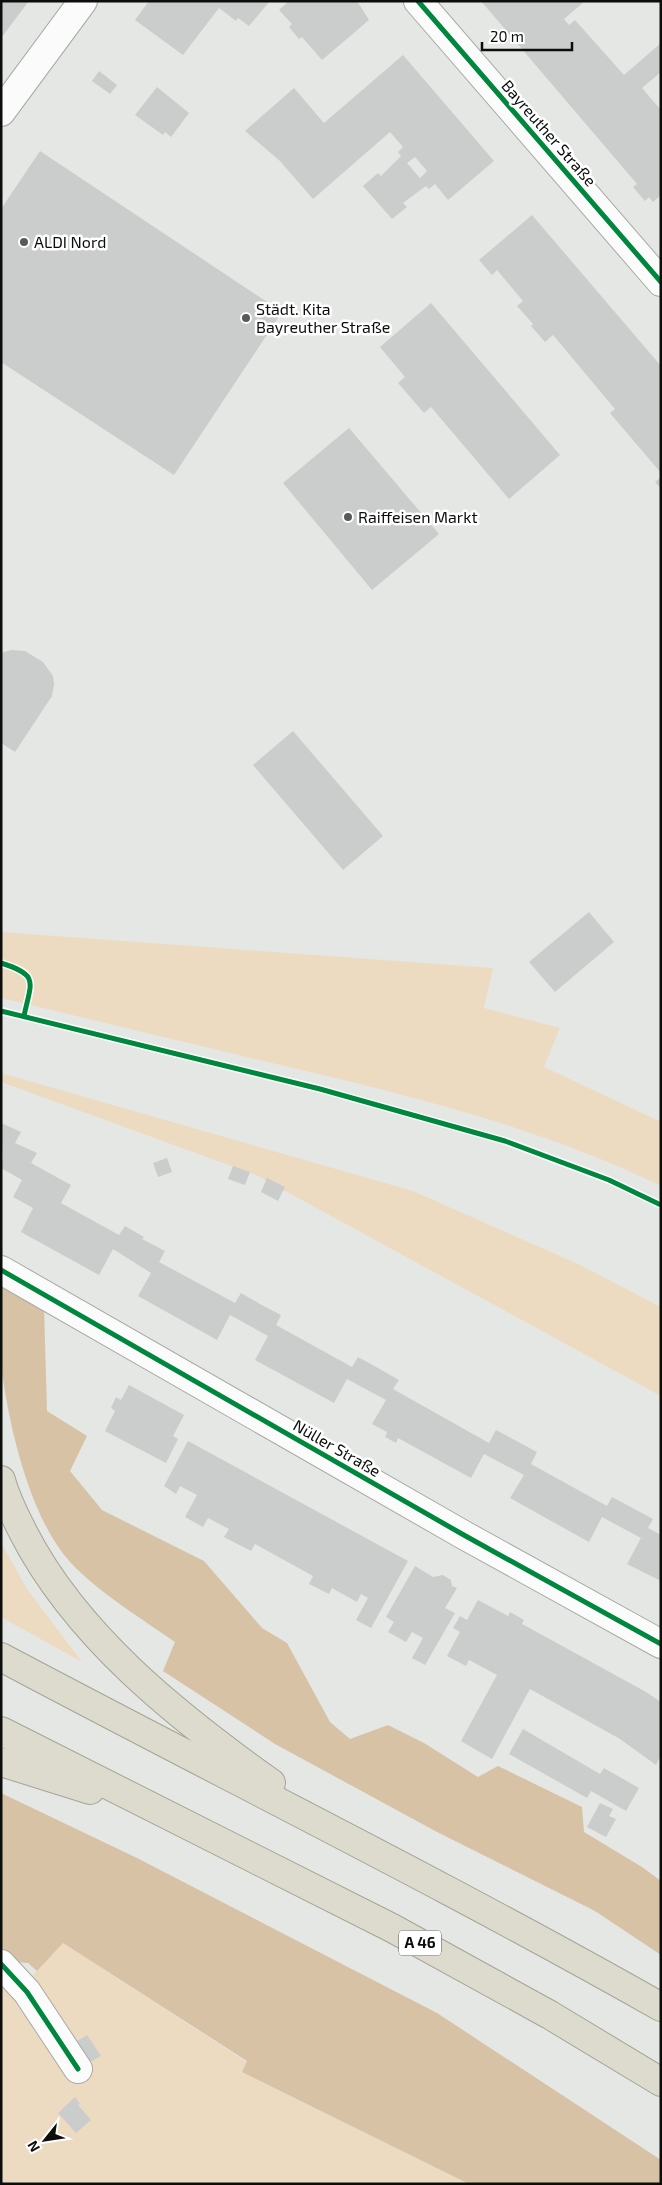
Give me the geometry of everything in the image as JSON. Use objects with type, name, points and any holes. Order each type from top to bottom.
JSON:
[{"type":"highway","points":[[1,1480],[5,1497],[38,1561],[83,1623],[170,1705],[262,1776],[400,1864]]},
{"type":"highway","points":[[1,1657],[400,1864],[531,1934],[661,2007]]},
{"type":"highway","name":"A 46","points":[[1,1730],[392,1928],[550,2014],[661,2082]]},
{"type":"highway","points":[[1,1762],[173,1817]]},
{"type":"street","points":[[1,112],[83,1]]},
{"type":"street","name":"Bayreuther Straße","points":[[418,1],[655,264]]},
{"type":"street","name":"Nüller Straße","points":[[1,1270],[462,1534],[661,1644]]},
{"type":"street","points":[[1,1964],[27,1992],[78,2069]]},
{"type":"shaded area","points":[[1,932],[493,968],[484,1008],[560,1028],[544,1067],[661,1122],[661,1186],[563,1144],[462,1111],[1,998]]},
{"type":"shaded area","points":[[1,1073],[413,1191],[578,1264],[661,1307],[661,1396],[256,1175],[1,1082]]},
{"type":"shaded area","points":[[1,1277],[44,1306],[47,1411],[87,1436],[70,1471],[102,1510],[204,1561],[262,1628],[287,1643],[330,1722],[350,1739],[388,1725],[424,1743],[478,1777],[498,1766],[582,1807],[584,1832],[642,1867],[661,1881],[661,1955],[595,1911],[437,1832],[275,1744],[163,1671],[175,1642],[88,1580],[65,1556],[40,1515],[22,1465],[4,1387],[1,1364]]},
{"type":"shaded area","points":[[1,1542],[27,1589],[82,1662],[1,1617]]},
{"type":"shaded area","points":[[1,1793],[137,1858],[437,2013],[661,2160],[661,2184],[469,2184],[242,2072],[247,2061],[63,1943],[37,1971],[28,1963],[13,1962],[1,1949]]},
{"type":"shaded area","points":[[63,1943],[247,2062],[242,2072],[469,2184],[1,2184],[1,1975],[17,1992]]},
{"type":"building","points":[[1,1],[29,1],[1,38]]},
{"type":"building","points":[[149,1],[270,1],[249,26],[238,18],[236,21],[219,8],[183,55],[135,20]]},
{"type":"building","points":[[289,1],[357,1],[369,20],[322,60],[302,37],[299,39],[289,27],[292,24],[279,10]]},
{"type":"building","points":[[481,1],[585,1],[564,19],[569,25],[575,20],[624,75],[661,43],[661,72],[642,88],[661,110],[661,195],[653,202],[649,197],[645,201],[633,187],[637,184]]},
{"type":"building","points":[[403,55],[494,161],[448,200],[435,184],[429,189],[426,186],[403,203],[407,207],[392,219],[363,186],[378,173],[381,176],[401,156],[398,152],[403,147],[390,132],[313,199],[280,161],[245,131],[294,88],[324,123]],"holes":[[[415,157],[427,171],[420,178],[407,163]]]},
{"type":"building","points":[[99,71],[117,85],[110,94],[92,81]]},
{"type":"building","points":[[157,87],[189,113],[171,137],[165,132],[163,135],[135,115]]},
{"type":"building","points":[[40,151],[282,312],[174,475],[1,362],[1,209]]},
{"type":"building","points":[[532,215],[661,366],[661,473],[610,413],[615,409],[553,335],[545,342],[531,326],[533,324],[517,306],[523,301],[497,270],[492,275],[479,260]]},
{"type":"building","points":[[431,303],[560,455],[509,499],[431,407],[424,413],[398,383],[405,377],[380,347]]},
{"type":"building","points":[[349,428],[439,534],[372,590],[283,483]]},
{"type":"building","points":[[661,477],[661,489],[655,482]]},
{"type":"building","points":[[11,650],[25,651],[43,662],[53,676],[54,684],[52,696],[15,752],[1,743],[1,653]]},
{"type":"building","points":[[293,731],[383,836],[343,870],[253,765]]},
{"type":"building","points":[[589,912],[614,942],[555,992],[529,962]]},
{"type":"building","points":[[1,1123],[21,1132],[15,1143],[37,1153],[31,1163],[71,1185],[61,1203],[119,1235],[125,1226],[144,1237],[142,1239],[165,1251],[159,1262],[235,1303],[241,1293],[281,1315],[276,1325],[352,1367],[358,1357],[399,1380],[393,1389],[489,1443],[496,1430],[537,1452],[531,1464],[607,1506],[612,1497],[653,1519],[648,1528],[661,1535],[661,1581],[627,1564],[641,1538],[602,1517],[589,1542],[510,1498],[524,1475],[484,1454],[471,1478],[398,1438],[396,1443],[385,1437],[387,1432],[372,1424],[386,1400],[347,1379],[334,1403],[255,1360],[268,1336],[230,1315],[217,1340],[138,1296],[151,1273],[113,1249],[99,1275],[21,1232],[33,1208],[13,1197],[22,1180],[1,1168],[3,1158]]},
{"type":"building","points":[[167,1158],[172,1172],[158,1177],[153,1163]]},
{"type":"building","points":[[233,1166],[250,1172],[245,1185],[228,1179]]},
{"type":"building","points":[[267,1178],[285,1187],[278,1201],[261,1192]]},
{"type":"building","points":[[129,1385],[184,1415],[173,1436],[178,1439],[166,1463],[105,1431],[115,1411],[111,1408],[116,1397],[121,1400]]},
{"type":"building","points":[[188,1441],[408,1561],[371,1628],[356,1620],[368,1598],[361,1594],[357,1602],[332,1588],[329,1594],[309,1584],[313,1576],[255,1544],[251,1551],[224,1537],[229,1529],[208,1518],[203,1527],[185,1517],[197,1495],[180,1486],[176,1494],[164,1486]]},
{"type":"building","points":[[415,1566],[433,1577],[443,1575],[451,1580],[452,1586],[457,1588],[445,1608],[455,1613],[425,1665],[412,1658],[423,1638],[412,1632],[406,1642],[388,1632],[394,1622],[386,1617]]},
{"type":"building","points":[[478,1600],[508,1616],[510,1612],[524,1620],[522,1624],[661,1702],[661,1755],[656,1765],[620,1739],[530,1689],[492,1759],[461,1741],[497,1675],[469,1660],[466,1666],[447,1656],[460,1632],[453,1628],[460,1616],[467,1620]]},
{"type":"building","points":[[523,1729],[600,1774],[604,1768],[639,1788],[626,1811],[591,1791],[587,1798],[509,1754]]},
{"type":"building","points":[[600,1803],[613,1809],[609,1816],[616,1819],[606,1837],[587,1827]]},
{"type":"building","points":[[87,2035],[101,2056],[87,2064],[74,2043]]},
{"type":"building","points":[[75,2097],[80,2104],[78,2105],[91,2120],[76,2133],[58,2113]]},
{"type":"cycle path","points":[[418,1],[661,282]]},
{"type":"cycle path","points":[[1,963],[22,972],[30,981],[24,1016]]},
{"type":"cycle path","points":[[1,1011],[320,1089],[505,1141],[609,1180],[661,1205]]},
{"type":"cycle path","points":[[1,1270],[462,1534],[661,1644]]},
{"type":"cycle path","points":[[1,1964],[27,1992],[78,2069]]},
{"type":"place","name":"ALDI Nord","points":[[24,242]]},
{"type":"place","name":"Städt. Kita Bayreuther Straße","points":[[246,318]]},
{"type":"place","name":"Raiffeisen Markt","points":[[348,517]]}]
